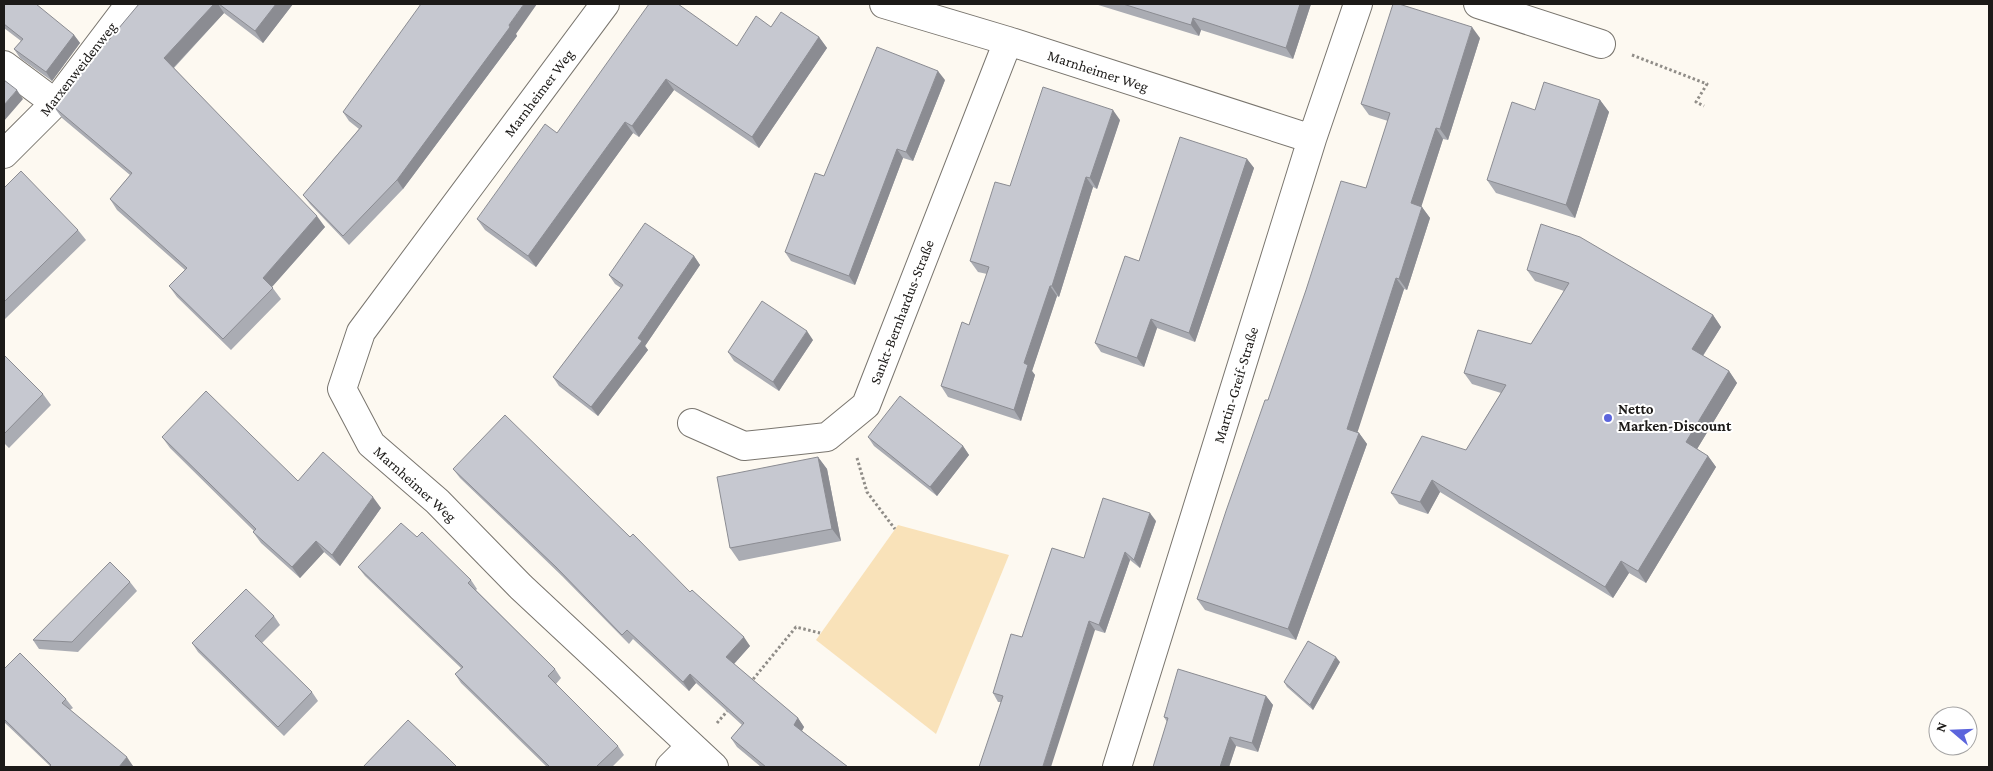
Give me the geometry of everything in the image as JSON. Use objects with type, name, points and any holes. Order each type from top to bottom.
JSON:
[{"type":"street","name":"Marxenweidenweg","points":[[4,154],[55,103],[130,4]]},
{"type":"street","name":"Marnheimer Weg","points":[[605,4],[361,332],[342,389],[371,444],[436,501],[521,587],[699,755]]},
{"type":"street","name":"Marnheimer Weg","points":[[884,4],[1008,41],[1312,140]]},
{"type":"street","name":"Martin-Greif-Straße","points":[[1117,767],[1312,140],[1358,4]]},
{"type":"street","points":[[1478,4],[1601,44]]},
{"type":"street","name":"Sankt-Bernhardus-Straße","points":[[692,423],[744,446],[827,437],[866,405],[1008,41]]},
{"type":"street","points":[[4,65],[55,103]]},
{"type":"street","points":[[670,767],[699,755]]},
{"type":"path","points":[[1601,44],[1706,84],[1696,102],[1704,106]]},
{"type":"path","points":[[846,422],[867,492],[895,529]]},
{"type":"path","points":[[745,689],[796,627],[820,633]]},
{"type":"path","points":[[699,755],[732,704]]},
{"type":"shaded area","points":[[898,525],[1009,555],[936,734],[816,640]]},
{"type":"building","points":[[4,4],[36,4],[74,35],[46,72],[14,49],[23,39],[4,24]]},
{"type":"building","points":[[139,4],[214,4],[164,58],[317,216],[263,278],[273,288],[223,339],[169,286],[187,268],[110,199],[132,173],[54,107],[97,52]]},
{"type":"building","points":[[219,4],[276,4],[255,31]]},
{"type":"building","points":[[421,4],[524,4],[509,25],[510,27],[397,180],[343,236],[303,195],[362,126],[343,112]]},
{"type":"building","points":[[649,4],[678,4],[737,46],[756,16],[771,27],[781,12],[819,37],[752,137],[666,79],[632,126],[625,122],[528,256],[477,219],[545,124],[557,133]]},
{"type":"building","points":[[1123,4],[1300,4],[1286,48],[1193,18],[1191,25]]},
{"type":"building","points":[[1393,4],[1399,4],[1472,27],[1440,129],[1436,128],[1411,203],[1422,207],[1399,279],[1396,278],[1347,429],[1359,433],[1288,629],[1197,599],[1265,400],[1268,400],[1306,290],[1341,181],[1366,188],[1390,113],[1361,104]]},
{"type":"building","points":[[877,47],[938,71],[906,152],[897,149],[849,276],[785,252],[815,173],[824,176]]},
{"type":"building","points":[[4,80],[17,90],[4,105]]},
{"type":"building","points":[[1544,82],[1600,100],[1566,205],[1487,180],[1512,102],[1535,110]]},
{"type":"building","points":[[1043,87],[1113,110],[1090,178],[1086,177],[1052,286],[1050,286],[1024,363],[1028,365],[1014,410],[941,386],[962,322],[969,325],[989,267],[970,261],[995,182],[1010,186]]},
{"type":"building","points":[[1180,137],[1247,159],[1189,333],[1151,319],[1137,358],[1095,343],[1125,256],[1139,261]]},
{"type":"building","points":[[21,171],[78,230],[4,302],[4,188]]},
{"type":"building","points":[[645,223],[694,256],[638,338],[642,341],[591,407],[553,377],[623,285],[609,275]]},
{"type":"building","name":"Netto Marken-Discount","points":[[1541,224],[1580,237],[1713,315],[1692,349],[1729,371],[1686,442],[1708,456],[1638,571],[1621,561],[1605,587],[1432,480],[1420,502],[1391,493],[1422,436],[1466,450],[1506,385],[1464,373],[1478,330],[1531,344],[1569,283],[1527,270]]},
{"type":"building","points":[[762,301],[807,331],[773,382],[728,352]]},
{"type":"building","points":[[4,355],[43,394],[4,434]]},
{"type":"building","points":[[206,391],[298,481],[323,452],[373,497],[332,555],[316,541],[292,567],[253,532],[256,529],[162,437]]},
{"type":"building","points":[[900,396],[963,446],[930,487],[868,437]]},
{"type":"building","points":[[505,415],[630,537],[633,534],[690,592],[692,590],[744,637],[726,657],[798,718],[794,725],[848,767],[766,767],[731,738],[744,723],[690,674],[683,682],[627,630],[622,635],[556,567],[453,469]]},
{"type":"building","points":[[818,457],[832,529],[730,548],[717,477]]},
{"type":"building","points":[[1103,498],[1150,513],[1134,560],[1125,552],[1099,625],[1089,621],[1043,766],[1045,767],[979,767],[1003,696],[993,693],[1011,634],[1022,637],[1052,548],[1084,558]]},
{"type":"building","points":[[401,523],[417,537],[422,532],[471,580],[468,583],[555,669],[548,676],[618,746],[596,767],[550,767],[455,674],[463,667],[358,567]]},
{"type":"building","points":[[110,562],[130,582],[72,642],[33,640]]},
{"type":"building","points":[[246,589],[274,616],[255,636],[312,692],[278,727],[192,643]]},
{"type":"building","points":[[1308,641],[1336,657],[1310,705],[1284,682]]},
{"type":"building","points":[[20,653],[66,699],[62,703],[127,757],[119,767],[49,767],[51,765],[4,719],[4,669]]},
{"type":"building","points":[[1178,669],[1266,696],[1252,743],[1230,737],[1220,767],[1153,767],[1168,718],[1164,717]]},
{"type":"building","points":[[408,720],[448,758],[457,767],[363,767]]},
{"type":"place","name":"Netto Marken-Discount","points":[[1608,418]]}]
